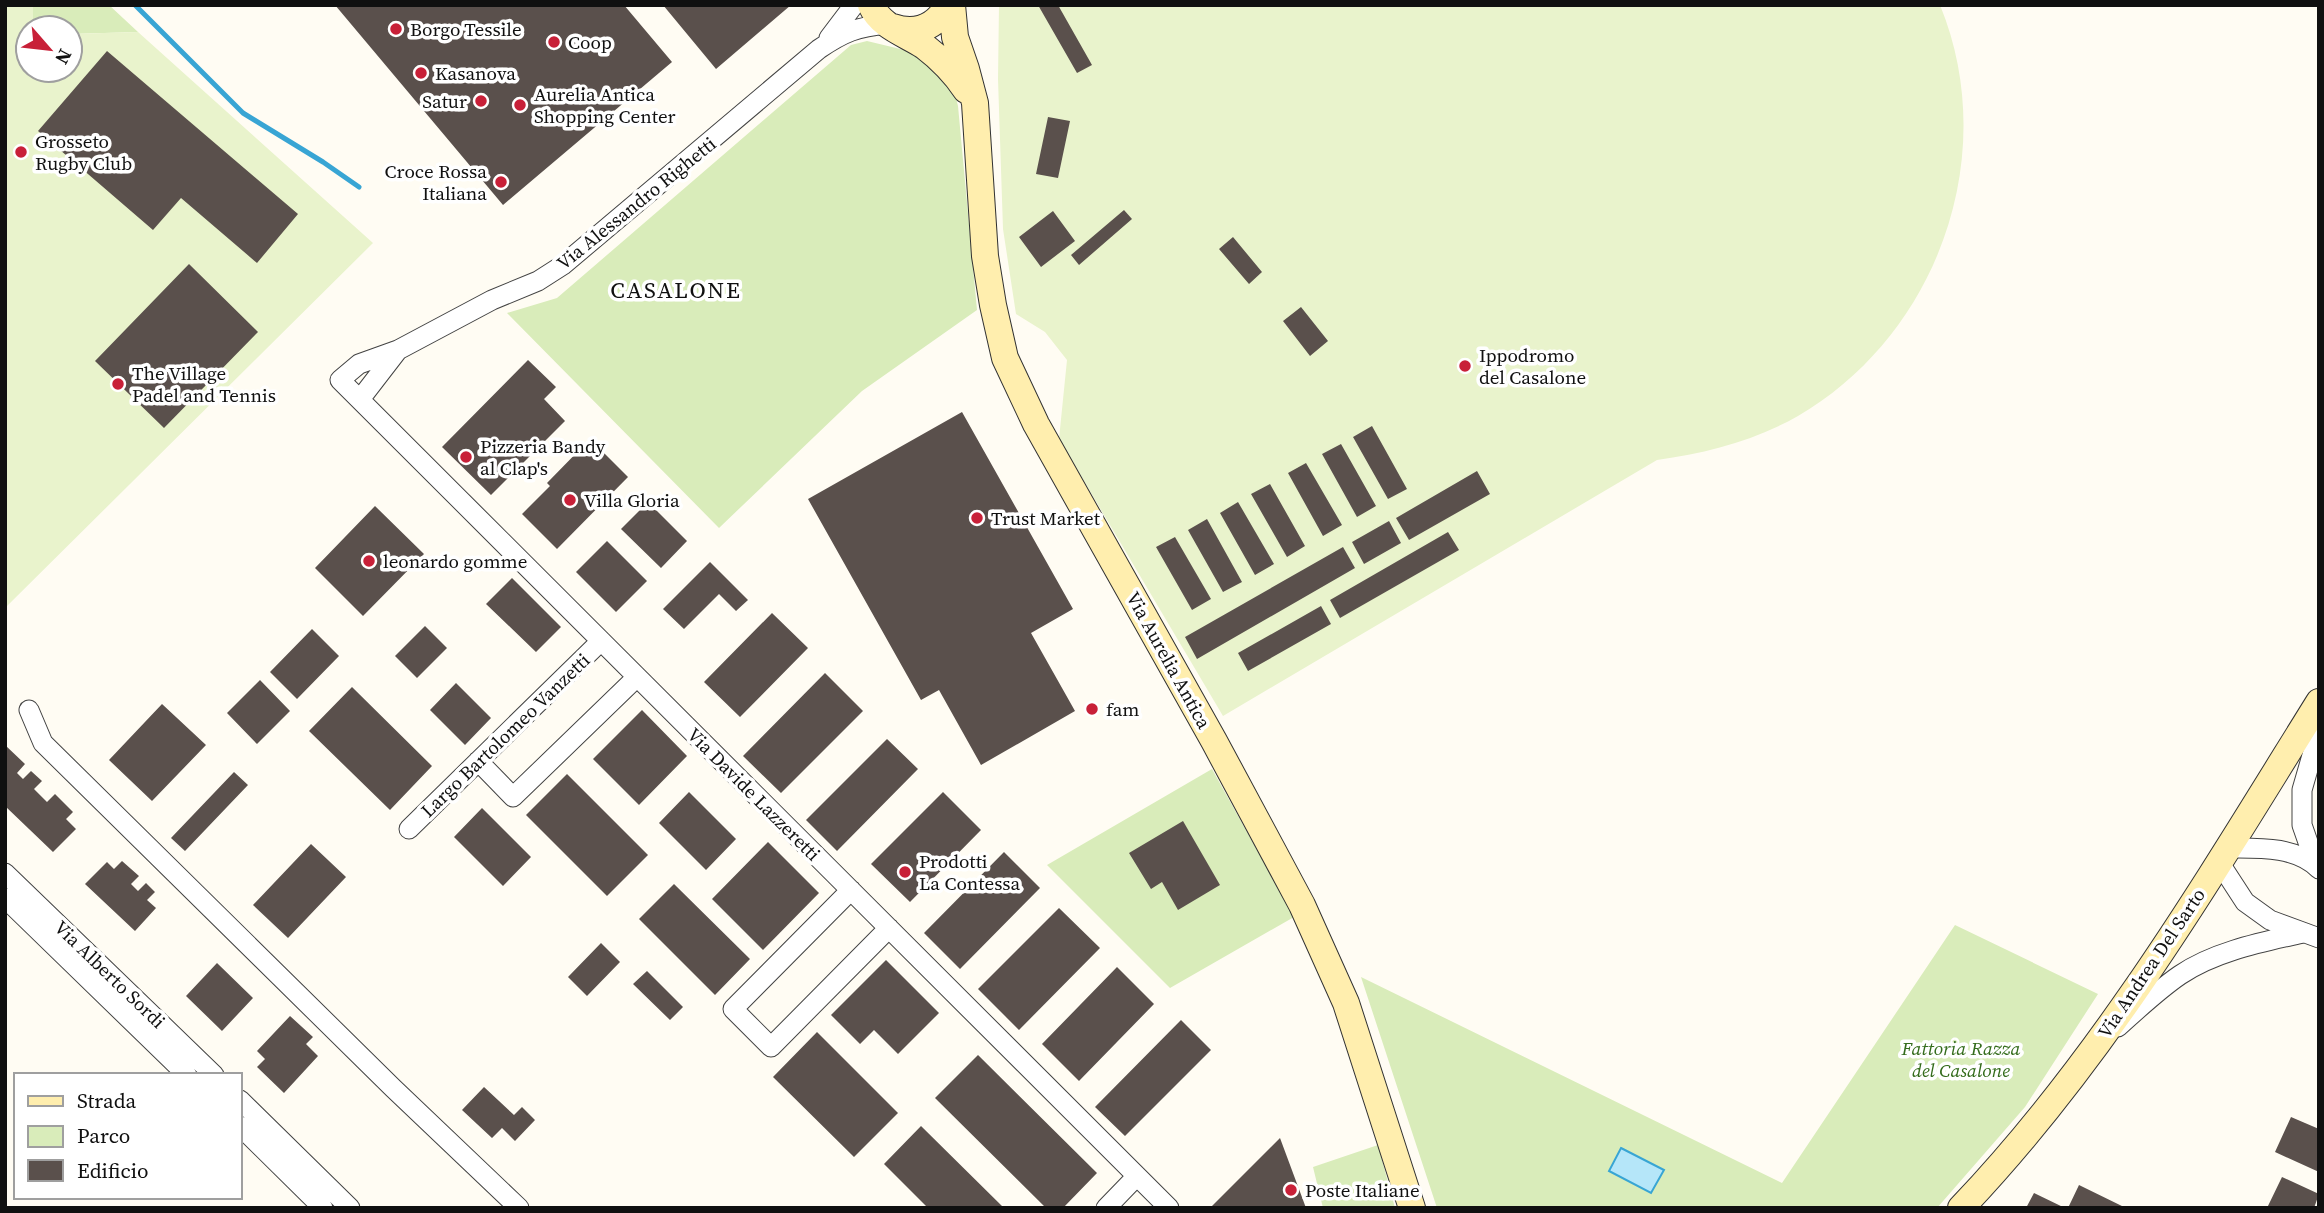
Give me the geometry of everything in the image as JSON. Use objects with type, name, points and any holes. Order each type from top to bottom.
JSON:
[{"type":"street","points":[[819,49],[853,5]]},
{"type":"street","name":"Via Aurelia Antica","points":[[883,19],[904,31],[918,30],[931,25],[950,5]]},
{"type":"street","name":"Via Aurelia Antica","points":[[950,5],[955,37],[967,69],[975,103],[985,256],[1005,358],[1036,424],[1195,706],[1302,905],[1346,1003],[1412,1208]]},
{"type":"street","points":[[819,49],[844,32],[883,19],[948,65],[975,103]]},
{"type":"street","name":"Via Alessandro Righetti","points":[[340,380],[359,364],[398,350],[492,300],[538,281],[563,265],[819,49]]},
{"type":"street","points":[[360,398],[398,350]]},
{"type":"street","name":"Via Davide Lazzeretti","points":[[340,380],[1169,1208]]},
{"type":"street","name":"Largo Bartolomeo Vanzetti","points":[[409,829],[601,641]]},
{"type":"street","points":[[478,761],[513,797],[637,677]]},
{"type":"street","name":"Via Andrea Del Sarto","points":[[1961,1208],[2006,1158],[2091,1052],[2141,982],[2319,702]]},
{"type":"street","points":[[29,710],[43,743],[393,1088],[519,1208]]},
{"type":"street","points":[[2317,867],[2302,825],[2302,790],[2319,731]]},
{"type":"street","points":[[2311,936],[2270,920],[2245,902],[2223,855],[2262,848],[2291,852],[2317,867]]},
{"type":"street","name":"Via Alberto Sordi","points":[[5,873],[212,1073]]},
{"type":"street","points":[[850,890],[733,1009],[771,1047],[889,929]]},
{"type":"street","name":"Via Alberto Sordi","points":[[5,898],[185,1073]]},
{"type":"street","points":[[2091,1052],[2182,973],[2220,956],[2260,943],[2311,936]]},
{"type":"street","points":[[242,1102],[350,1208]]},
{"type":"street","points":[[242,1128],[323,1208]]},
{"type":"street","points":[[1107,1208],[1137,1176]]},
{"type":"green space","name":"The Village Padel and Tennis","points":[[5,5],[33,5],[33,14],[14,14],[14,84],[84,84],[84,34],[138,32],[373,243],[5,608]]},
{"type":"green space","points":[[33,5],[109,5],[138,32],[84,34],[84,14],[33,14]]},
{"type":"green space","name":"Ippodromo del Casalone","points":[[999,5],[1940,5],[1957,63],[1964,122],[1959,180],[1944,237],[1920,290],[1888,339],[1847,381],[1781,425],[1712,450],[1657,460],[1223,716],[1059,439],[1067,360],[1045,332],[1016,314],[1003,229],[998,79]]},
{"type":"green space","points":[[867,41],[917,53],[926,58],[955,94],[977,310],[862,391],[719,528],[507,313],[557,298],[851,45]]},
{"type":"green space","points":[[1212,769],[1294,917],[1170,988],[1047,865]]},
{"type":"green space","name":"Fattoria Razza del Casalone","points":[[1955,925],[2098,994],[2025,1107],[1937,1208],[1437,1208],[1361,977],[1782,1183]]},
{"type":"green space","points":[[1378,1145],[1395,1208],[1323,1208],[1313,1167]]},
{"type":"water","points":[[1621,1148],[1664,1170],[1651,1193],[1609,1171]]},
{"type":"building","name":"Aurelia Antica Shopping Center","points":[[335,5],[624,5],[672,62],[503,205]]},
{"type":"building","name":"Aurelia Antica Shopping Center","points":[[663,5],[791,5],[716,69]]},
{"type":"building","points":[[1038,5],[1058,5],[1092,65],[1077,73]]},
{"type":"building","points":[[107,51],[298,214],[257,263],[181,198],[153,230],[38,131],[79,84],[84,84],[84,78]]},
{"type":"building","points":[[1048,117],[1070,121],[1058,178],[1036,174]]},
{"type":"building","points":[[1124,210],[1132,219],[1079,265],[1071,255]]},
{"type":"building","points":[[1053,211],[1075,241],[1041,267],[1019,237]]},
{"type":"building","points":[[1233,237],[1262,272],[1249,284],[1219,249]]},
{"type":"building","points":[[189,264],[258,332],[164,428],[95,361]]},
{"type":"building","points":[[1301,307],[1328,341],[1310,356],[1283,321]]},
{"type":"building","points":[[528,360],[556,387],[544,399],[565,421],[491,495],[442,447]]},
{"type":"building","points":[[962,412],[1073,609],[1031,633],[1075,711],[981,765],[939,690],[921,700],[808,499]]},
{"type":"building","points":[[1372,426],[1407,489],[1388,499],[1353,437]]},
{"type":"building","name":"Villa Gloria","points":[[590,439],[628,477],[557,549],[522,514],[550,486],[547,483]]},
{"type":"building","points":[[1341,444],[1376,506],[1357,517],[1322,454]]},
{"type":"building","points":[[1306,463],[1342,525],[1323,536],[1288,473]]},
{"type":"building","points":[[1477,471],[1490,494],[1409,540],[1396,518]]},
{"type":"building","points":[[1270,484],[1305,546],[1287,557],[1251,494]]},
{"type":"building","points":[[648,502],[687,541],[661,568],[621,529]]},
{"type":"building","points":[[1238,502],[1274,564],[1255,575],[1220,513]]},
{"type":"building","name":"leonardo gomme","points":[[375,506],[424,554],[363,616],[315,568]]},
{"type":"building","points":[[1207,519],[1242,582],[1223,592],[1188,530]]},
{"type":"building","points":[[1389,521],[1401,543],[1364,564],[1352,542]]},
{"type":"building","points":[[1448,532],[1459,550],[1340,618],[1330,600]]},
{"type":"building","points":[[1175,537],[1211,599],[1192,610],[1156,547]]},
{"type":"building","points":[[607,541],[647,581],[616,612],[576,572]]},
{"type":"building","points":[[1343,547],[1355,568],[1197,659],[1185,637]]},
{"type":"building","points":[[710,562],[748,600],[736,611],[719,594],[684,629],[663,609]]},
{"type":"building","points":[[512,578],[561,627],[536,652],[486,604]]},
{"type":"building","points":[[1321,606],[1331,624],[1248,671],[1238,653]]},
{"type":"building","points":[[772,613],[808,648],[740,717],[704,682]]},
{"type":"building","points":[[425,626],[447,648],[417,678],[395,656]]},
{"type":"building","points":[[312,629],[339,656],[297,699],[270,672]]},
{"type":"building","points":[[825,673],[863,711],[781,793],[743,756]]},
{"type":"building","points":[[260,680],[290,711],[257,744],[227,713]]},
{"type":"building","points":[[456,683],[491,718],[465,745],[430,710]]},
{"type":"building","points":[[352,687],[432,766],[390,810],[309,731]]},
{"type":"building","points":[[162,704],[206,745],[152,801],[109,760]]},
{"type":"building","points":[[642,710],[687,756],[639,805],[593,759]]},
{"type":"building","points":[[887,739],[918,769],[837,851],[806,820]]},
{"type":"building","points":[[5,745],[25,764],[17,773],[23,779],[31,771],[42,781],[34,789],[47,802],[55,794],[73,812],[66,819],[76,829],[53,852],[5,806]]},
{"type":"building","points":[[234,772],[248,785],[185,851],[171,838]]},
{"type":"building","points":[[567,774],[648,855],[607,896],[526,815]]},
{"type":"building","points":[[689,792],[736,839],[706,870],[659,823]]},
{"type":"building","points":[[943,792],[981,830],[910,902],[871,864]]},
{"type":"building","points":[[482,808],[531,857],[503,886],[454,837]]},
{"type":"building","points":[[1183,821],[1220,885],[1178,910],[1162,882],[1151,889],[1129,853]]},
{"type":"building","points":[[768,842],[819,893],[763,950],[712,899]]},
{"type":"building","points":[[311,844],[346,877],[288,938],[253,905]]},
{"type":"building","points":[[1004,852],[1040,888],[960,969],[924,933]]},
{"type":"building","points":[[122,861],[139,876],[131,884],[138,891],[146,883],[155,892],[147,900],[156,908],[135,931],[85,884],[107,862],[114,869]]},
{"type":"building","points":[[674,884],[750,959],[715,995],[639,919]]},
{"type":"building","points":[[1059,908],[1100,948],[1019,1030],[978,989]]},
{"type":"building","points":[[601,943],[620,962],[587,996],[568,977]]},
{"type":"building","points":[[886,960],[939,1013],[898,1054],[874,1030],[860,1044],[831,1015]]},
{"type":"building","points":[[217,963],[253,998],[222,1031],[186,996]]},
{"type":"building","points":[[1117,967],[1154,1004],[1079,1081],[1042,1044]]},
{"type":"building","points":[[647,971],[683,1007],[670,1020],[633,984]]},
{"type":"building","points":[[290,1016],[313,1037],[306,1044],[318,1056],[284,1093],[257,1067],[265,1059],[257,1051]]},
{"type":"building","points":[[1181,1020],[1211,1050],[1125,1136],[1095,1107]]},
{"type":"building","points":[[817,1032],[898,1113],[854,1157],[773,1077]]},
{"type":"building","points":[[978,1055],[1097,1173],[1063,1208],[1046,1208],[935,1098]]},
{"type":"building","points":[[484,1087],[514,1115],[522,1107],[535,1120],[515,1141],[502,1128],[492,1138],[462,1110]]},
{"type":"building","points":[[2291,1117],[2319,1129],[2319,1172],[2275,1152]]},
{"type":"building","points":[[921,1126],[1004,1208],[928,1208],[884,1164]]},
{"type":"building","points":[[1280,1138],[1306,1208],[1210,1208]]},
{"type":"building","points":[[2282,1177],[2319,1194],[2314,1208],[2267,1208]]},
{"type":"building","points":[[2079,1185],[2126,1208],[2068,1208]]},
{"type":"building","points":[[2034,1193],[2065,1208],[2026,1208]]},
{"type":"waterway","points":[[135,5],[243,113],[359,187]]},
{"type":"place","name":"Borgo Tessile","points":[[396,29]]},
{"type":"place","name":"Coop","points":[[554,42]]},
{"type":"place","name":"Kasanova","points":[[421,73]]},
{"type":"place","name":"Satur","points":[[481,101]]},
{"type":"place","name":"Aurelia Antica Shopping Center","points":[[520,105]]},
{"type":"place","name":"Grosseto Rugby Club","points":[[21,152]]},
{"type":"place","name":"Croce Rossa Italiana","points":[[501,182]]},
{"type":"place","name":"Ippodromo del Casalone","points":[[1465,366]]},
{"type":"place","name":"The Village Padel and Tennis","points":[[118,384]]},
{"type":"place","name":"Pizzeria Bandy al Clap's","points":[[466,457]]},
{"type":"place","name":"Villa Gloria","points":[[570,500]]},
{"type":"place","name":"Trust Market","points":[[977,518]]},
{"type":"place","name":"leonardo gomme","points":[[369,561]]},
{"type":"place","name":"fam","points":[[1092,709]]},
{"type":"place","name":"Prodotti La Contessa","points":[[905,872]]},
{"type":"place","name":"Poste Italiane","points":[[1291,1190]]},
{"type":"district","name":"CASALONE","points":[[676,290]]}]
